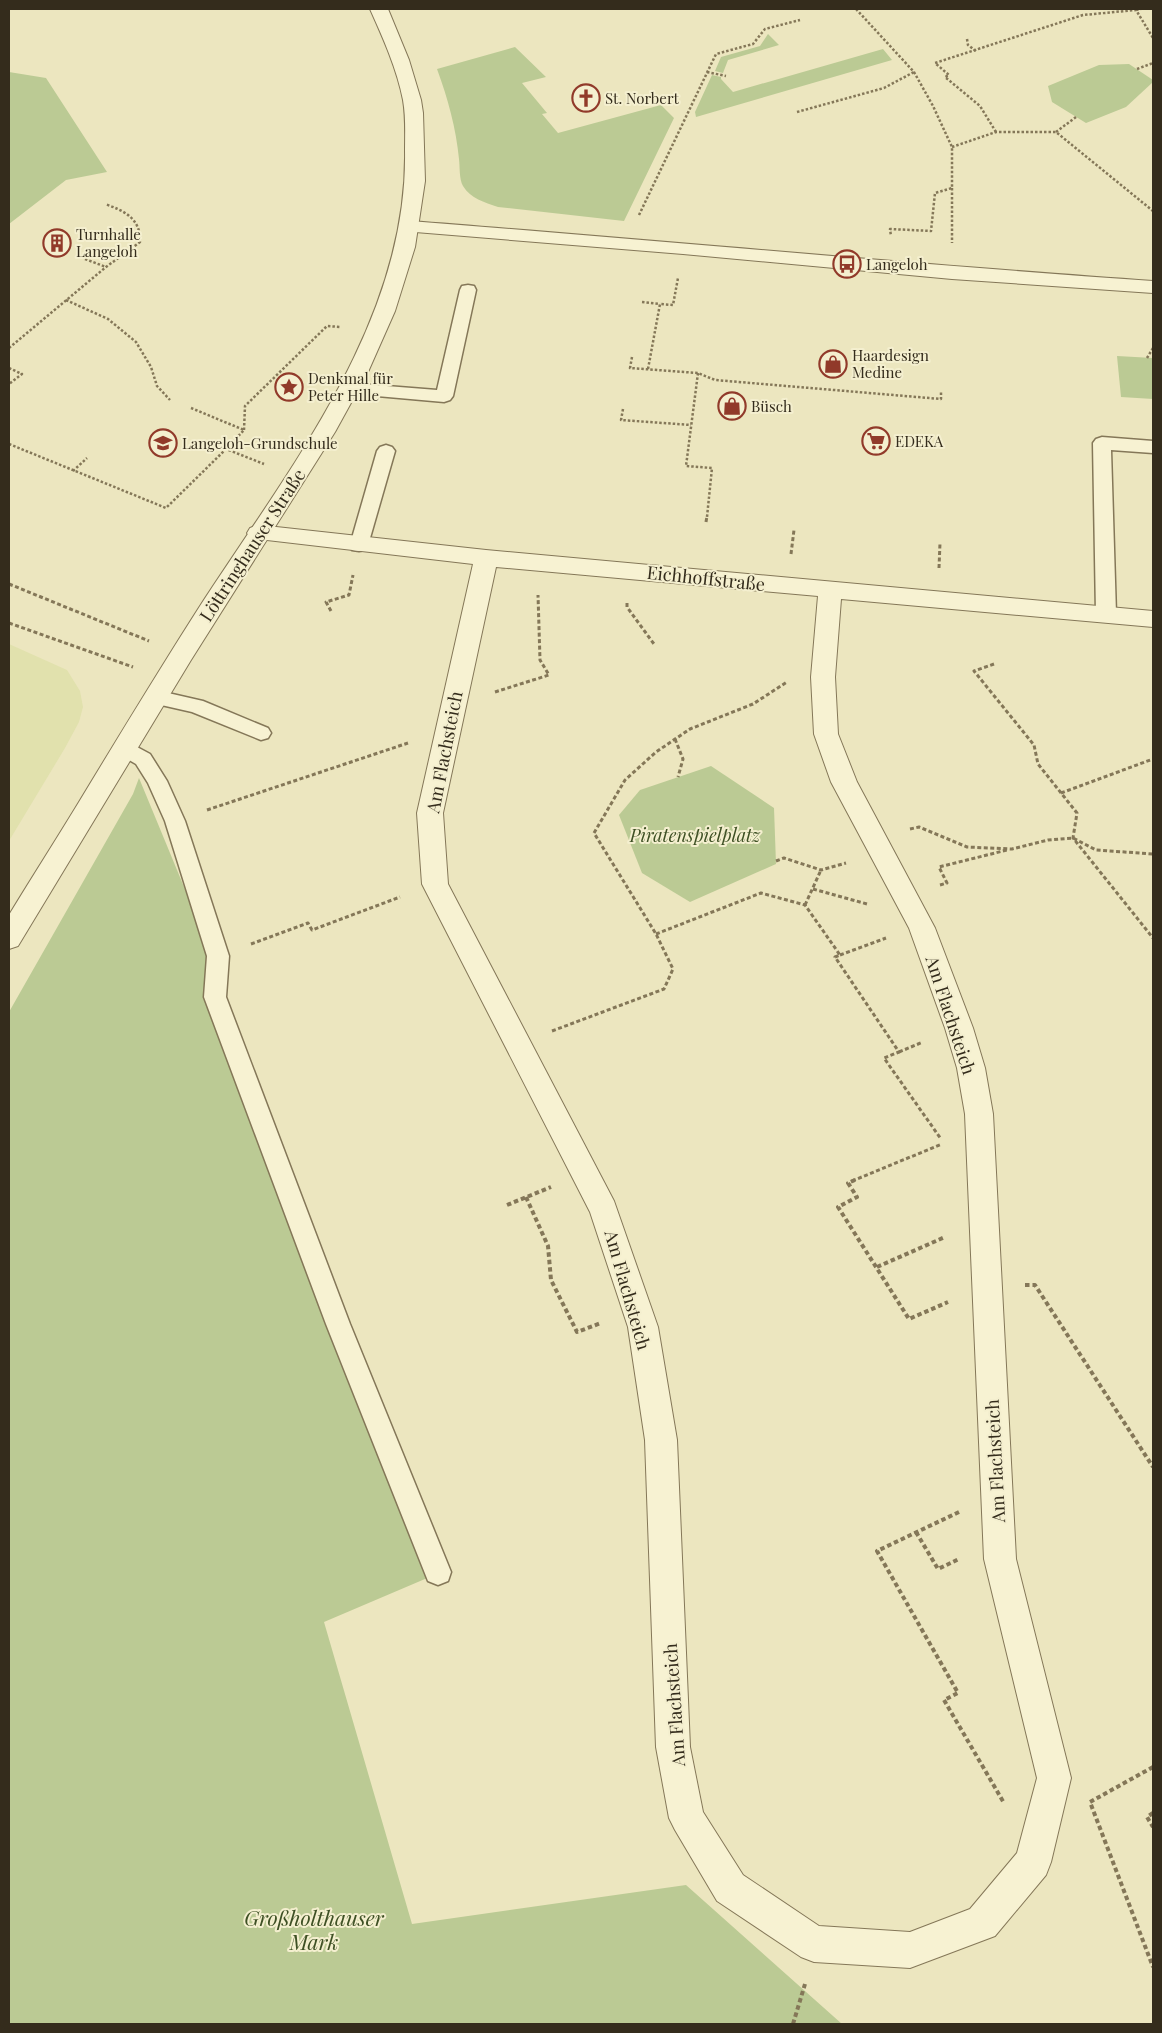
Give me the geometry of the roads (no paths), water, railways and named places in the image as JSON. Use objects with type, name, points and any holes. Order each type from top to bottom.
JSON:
[{"type":"street","name":"Löttringhauser Straße","points":[[9,938],[182,654],[306,460],[349,389],[379,330],[397,276],[410,227],[415,181],[414,112],[406,81],[380,9]]},
{"type":"street","points":[[410,227],[683,248],[952,273],[1153,287]]},
{"type":"street","name":"Eichhoffstraße","points":[[258,533],[486,558],[1153,619]]},
{"type":"street","name":"Am Flachsteich","points":[[486,558],[430,813],[435,884],[604,1210],[643,1327],[662,1440],[673,1747],[687,1818],[730,1888],[814,1944],[910,1950],[982,1924],[1033,1862],[1054,1778],[1000,1559],[978,1114],[971,1068],[959,1028],[922,928],[844,782],[826,734],[823,677],[830,590]]},
{"type":"lane","points":[[349,389],[444,396],[468,290]]},
{"type":"lane","points":[[1106,614],[1102,443],[1153,447]]},
{"type":"lane","points":[[359,545],[386,451]]},
{"type":"lane","points":[[161,688],[196,706],[261,733]]},
{"type":"lane","points":[[124,748],[143,759],[157,781],[175,821],[218,956],[215,997],[338,1324],[438,1572]]},
{"type":"place","name":"St. Norbert","points":[[586,98]]},
{"type":"place","name":"Turnhalle Langeloh","points":[[57,243]]},
{"type":"place","name":"Langeloh","points":[[847,264]]},
{"type":"place","name":"Haardesign Medine","points":[[833,364]]},
{"type":"place","name":"Denkmal für Peter Hille","points":[[289,387]]},
{"type":"place","name":"Büsch","points":[[732,406]]},
{"type":"place","name":"EDEKA","points":[[876,441]]},
{"type":"place","name":"Langeloh-Grundschule","points":[[163,443]]},
{"type":"park label","name":"Piratenspielplatz","points":[[695,835]]},
{"type":"park label","name":"Großholthauser Mark","points":[[314,1929]]}]
